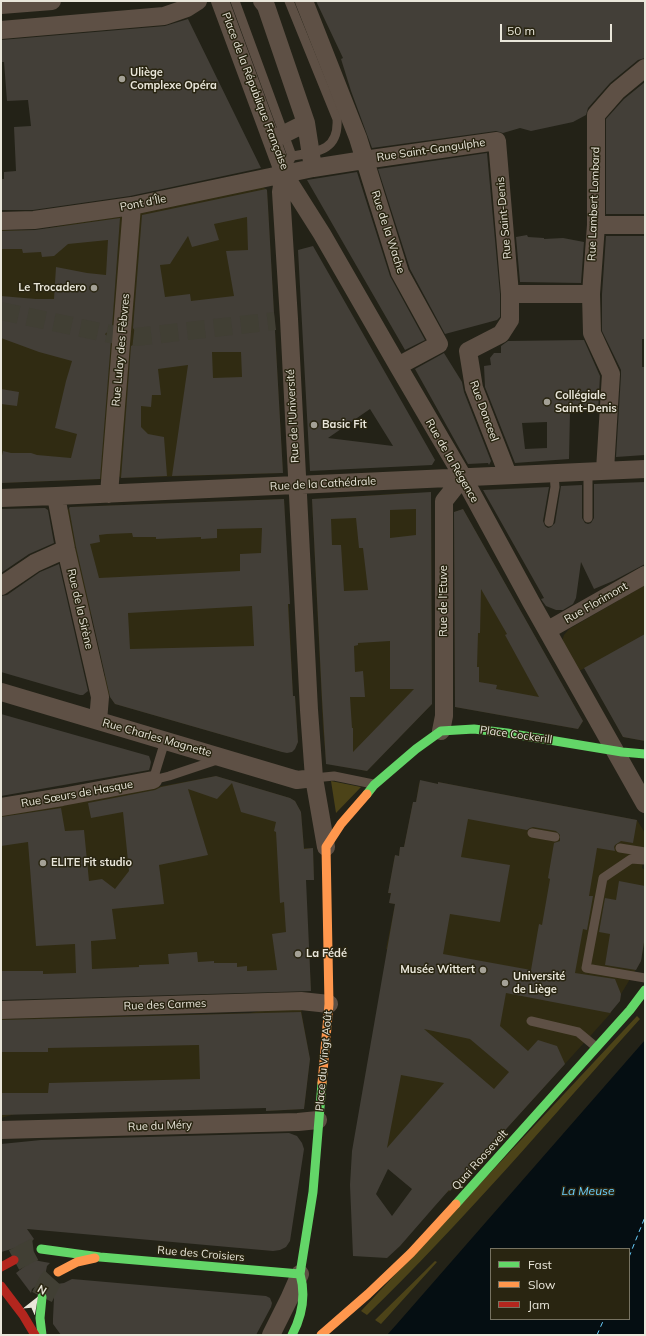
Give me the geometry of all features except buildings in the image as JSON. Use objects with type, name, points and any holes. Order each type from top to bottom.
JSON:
[{"type":"street","points":[[1,6],[52,1]]},
{"type":"street","points":[[1,30],[164,16],[187,8],[198,1]]},
{"type":"street","name":"Place de la République Française","points":[[220,1],[277,138],[284,174],[311,161],[364,160]]},
{"type":"street","points":[[304,1],[358,138],[364,160]]},
{"type":"street","points":[[266,3],[306,123],[311,161]]},
{"type":"street","name":"Rue Lambert Lombard","points":[[596,471],[611,374],[592,333],[596,225],[596,115],[617,91],[645,68]]},
{"type":"street","points":[[277,138],[306,123]]},
{"type":"street","name":"Rue Saint-Gangulphe","points":[[364,160],[497,141]]},
{"type":"street","name":"Rue Saint-Denis","points":[[468,351],[501,334],[510,320],[510,294],[497,141]]},
{"type":"street","name":"Rue de la Wache","points":[[364,160],[400,273],[439,344]]},
{"type":"street","name":"Pont d'Île","points":[[1,221],[40,219],[132,206],[284,174]]},
{"type":"street","name":"Rue de l'Université","points":[[284,174],[282,192],[282,320],[297,485],[314,778]]},
{"type":"street","name":"Rue de la Régence","points":[[284,174],[322,234],[463,477],[615,751]]},
{"type":"street","name":"Rue Lulay des Fèbvres","points":[[109,494],[123,336],[132,206]]},
{"type":"street","points":[[596,225],[645,225]]},
{"type":"street","points":[[510,294],[594,304]]},
{"type":"street","points":[[398,366],[439,344],[468,351]]},
{"type":"street","name":"Rue Donceel","points":[[468,351],[474,388],[508,475]]},
{"type":"street","name":"Rue de la Cathédrale","points":[[1,498],[57,504],[109,494],[645,468]]},
{"type":"street","name":"Rue de l'Etuve","points":[[441,731],[444,716],[444,501],[463,477]]},
{"type":"street","name":"Rue de la Sirène","points":[[57,504],[100,698],[98,721]]},
{"type":"street","points":[[1,586],[35,563],[66,549]]},
{"type":"street","name":"Rue Florimont","points":[[548,630],[645,575]]},
{"type":"street","name":"Rue Charles Magnette","points":[[1,692],[297,780],[314,778]]},
{"type":"street","name":"Place Cockerill","points":[[441,731],[474,730],[507,733],[615,751],[645,754]]},
{"type":"street","points":[[326,847],[341,824],[374,785],[416,748],[441,731]]},
{"type":"street","points":[[615,751],[645,804]]},
{"type":"street","name":"Place du Vingt Août","points":[[292,1335],[300,1319],[304,1287],[300,1274],[313,1192],[329,1004],[326,847],[314,778]]},
{"type":"street","name":"Rue Sœurs de Hasque","points":[[1,807],[153,784]]},
{"type":"street","name":"Quai Roosevelt","points":[[321,1335],[378,1285],[411,1253],[630,1010],[645,990]]},
{"type":"street","name":"Rue des Carmes","points":[[1,1010],[301,1001],[329,1004]]},
{"type":"street","name":"Rue du Méry","points":[[1,1130],[318,1120]]},
{"type":"street","name":"Rue des Croisiers","points":[[41,1249],[100,1257],[300,1274]]},
{"type":"street","name":"Rue des Croisiers","points":[[58,1272],[77,1262],[100,1257]]},
{"type":"street","points":[[1,1267],[14,1260]]},
{"type":"street","points":[[270,1335],[300,1274]]},
{"type":"street","points":[[1,1286],[23,1315],[35,1335]]},
{"type":"street","points":[[42,1297],[40,1318],[42,1335]]},
{"type":"lane","points":[[235,1],[277,138],[292,156],[311,161],[331,144],[335,138],[337,119],[289,1]]},
{"type":"lane","points":[[284,174],[292,156]]},
{"type":"lane","points":[[588,518],[596,471]]},
{"type":"lane","points":[[549,522],[555,487],[554,473]]},
{"type":"lane","points":[[1,701],[41,712],[53,708]]},
{"type":"lane","points":[[153,784],[165,741]]},
{"type":"lane","name":"Rue Sœurs de Hasque","points":[[153,784],[169,776],[224,758]]},
{"type":"lane","points":[[314,778],[334,776],[374,785]]},
{"type":"lane","points":[[532,833],[555,837]]},
{"type":"lane","points":[[620,848],[645,852]]},
{"type":"lane","points":[[645,860],[631,859],[603,878],[586,968],[645,978]]},
{"type":"lane","points":[[531,1021],[578,1032],[596,1047]]},
{"type":"shaded area","points":[[262,186],[267,190],[283,473],[121,478],[117,475],[104,479],[1,483],[1,230],[39,230],[75,223],[139,214],[143,210]]},
{"type":"shaded area","points":[[407,493],[431,495],[432,704],[367,771],[328,764],[326,761],[323,730],[312,499]]},
{"type":"shaded area","points":[[284,499],[293,696],[295,696],[298,742],[295,748],[293,750],[282,752],[115,704],[107,692],[103,677],[105,676],[91,614],[89,614],[66,512],[70,507]]},
{"type":"shaded area","points":[[463,509],[583,721],[578,729],[455,707],[454,512]]},
{"type":"shaded area","points":[[645,585],[645,741],[623,737],[585,668],[577,672],[562,641],[564,635],[569,629]]},
{"type":"shaded area","points":[[216,776],[290,798],[295,801],[301,812],[304,848],[313,848],[314,880],[305,880],[311,989],[1,999],[1,813],[87,800]]},
{"type":"shaded area","points":[[331,781],[361,787],[336,813]]},
{"type":"shaded area","name":"Université de Liège","points":[[422,781],[438,784],[438,782],[637,820],[645,833],[642,868],[645,870],[645,936],[641,961],[621,994],[620,1001],[612,1006],[611,1013],[450,1191],[446,1193],[385,1152],[389,950],[386,949],[395,904],[389,903],[391,894],[388,893],[395,855],[399,856],[400,847],[404,847],[413,802],[416,802],[419,783]]},
{"type":"shaded area","points":[[301,1009],[310,1059],[304,1109],[266,1111],[266,1107],[15,1114],[1,1118],[1,1019],[250,1013],[264,1010]]},
{"type":"shaded area","points":[[637,1016],[640,1019],[438,1244],[367,1315],[361,1311]]},
{"type":"shaded area","points":[[435,1261],[437,1262],[381,1324],[375,1320]]},
{"type":"water","name":"La Meuse","points":[[645,1040],[645,1335],[387,1335]]},
{"type":"ferry route","points":[[630,1254],[645,1217]]},
{"type":"ferry route","points":[[597,1335],[604,1320]]},
{"type":"tunnel","points":[[1,311],[110,334],[136,337],[275,321]]},
{"type":"tunnel","points":[[14,1260],[33,1250],[41,1249]]},
{"type":"tunnel","points":[[42,1297],[50,1281],[58,1272]]},
{"type":"traffic: fast","points":[[367,794],[374,785],[416,749],[441,731],[474,729],[622,752],[645,754]]},
{"type":"traffic: fast","points":[[456,1204],[630,1010],[645,990]]},
{"type":"traffic: fast","points":[[292,1335],[301,1313],[303,1298],[300,1274],[313,1192],[322,1083]]},
{"type":"traffic: fast","points":[[41,1249],[100,1257],[300,1274]]},
{"type":"traffic: fast","points":[[42,1297],[40,1318],[42,1335]]},
{"type":"traffic: slow","points":[[322,1083],[329,1004],[326,847],[341,824],[367,794]]},
{"type":"traffic: slow","points":[[321,1335],[368,1294],[411,1253],[456,1204]]},
{"type":"traffic: slow","points":[[58,1272],[77,1262],[95,1258]]},
{"type":"traffic: jam","points":[[1,1267],[14,1260]]},
{"type":"traffic: jam","points":[[1,1286],[23,1315],[35,1335]]},
{"type":"place","name":"Uliège Complexe Opéra","points":[[122,79]]},
{"type":"place","name":"Le Trocadero","points":[[94,288]]},
{"type":"place","name":"Collégiale Saint-Denis","points":[[547,402]]},
{"type":"place","name":"Basic Fit","points":[[314,425]]},
{"type":"place","name":"ELITE Fit studio","points":[[43,863]]},
{"type":"place","name":"La Fédé","points":[[298,954]]},
{"type":"place","name":"Musée Wittert","points":[[483,970]]},
{"type":"place","name":"Université de Liège","points":[[505,983]]}]
